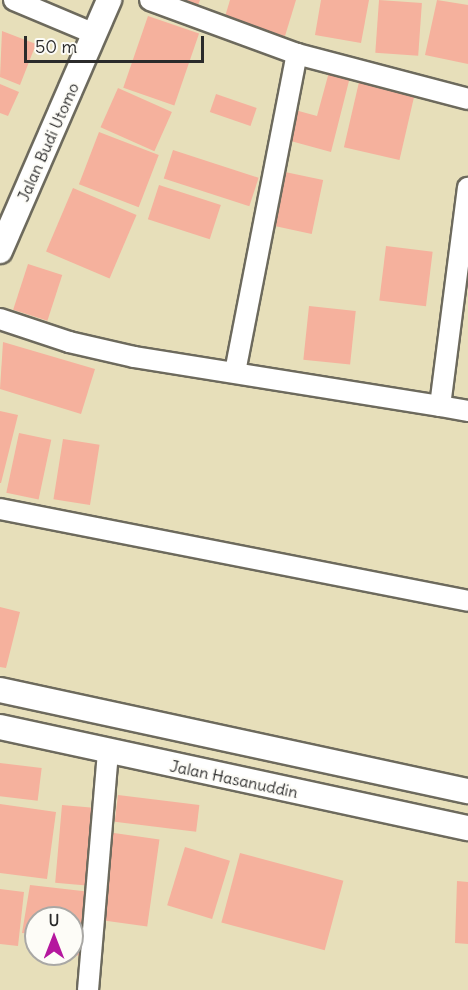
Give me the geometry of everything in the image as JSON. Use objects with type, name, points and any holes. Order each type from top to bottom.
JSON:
[{"type":"street","points":[[14,0],[95,34]]},
{"type":"street","name":"Jalan Budi Utomo","points":[[0,251],[109,0]]},
{"type":"street","points":[[150,0],[297,54],[468,99]]},
{"type":"street","points":[[235,372],[297,54]]},
{"type":"street","points":[[440,406],[468,188]]},
{"type":"street","points":[[0,319],[90,347],[468,411]]},
{"type":"street","points":[[0,509],[468,601]]},
{"type":"street","points":[[0,690],[468,791]]},
{"type":"street","name":"Jalan Hasanuddin","points":[[0,727],[468,828]]},
{"type":"street","points":[[88,990],[108,752]]},
{"type":"building","points":[[186,0],[200,0],[198,5]]},
{"type":"building","points":[[230,0],[296,0],[285,36],[224,20]]},
{"type":"building","points":[[321,0],[369,0],[361,43],[315,35]]},
{"type":"building","points":[[379,0],[422,3],[418,56],[375,53]]},
{"type":"building","points":[[437,0],[468,5],[468,64],[425,55]]},
{"type":"building","points":[[148,16],[199,34],[174,105],[123,88]]},
{"type":"building","points":[[2,31],[36,44],[20,85],[0,77]]},
{"type":"building","points":[[329,72],[350,77],[331,152],[287,140],[295,110],[317,116]]},
{"type":"building","points":[[359,82],[415,95],[399,160],[344,147]]},
{"type":"building","points":[[0,84],[19,92],[8,116],[0,113]]},
{"type":"building","points":[[118,88],[172,112],[154,151],[101,127]]},
{"type":"building","points":[[216,94],[257,108],[250,126],[210,112]]},
{"type":"building","points":[[99,132],[159,155],[139,207],[79,184]]},
{"type":"building","points":[[173,150],[259,178],[249,206],[164,179]]},
{"type":"building","points":[[285,172],[323,180],[312,234],[274,226]]},
{"type":"building","points":[[159,185],[221,205],[210,239],[148,219]]},
{"type":"building","points":[[73,188],[137,215],[110,278],[46,252]]},
{"type":"building","points":[[386,246],[433,252],[426,306],[379,301]]},
{"type":"building","points":[[28,264],[62,275],[47,321],[13,310]]},
{"type":"building","points":[[309,306],[356,311],[350,365],[303,360]]},
{"type":"building","points":[[3,342],[95,369],[81,414],[0,389]]},
{"type":"building","points":[[0,411],[18,415],[1,483],[0,483]]},
{"type":"building","points":[[19,433],[51,440],[39,500],[6,493]]},
{"type":"building","points":[[63,439],[100,445],[90,505],[53,499]]},
{"type":"building","points":[[0,607],[20,612],[6,668],[0,667]]},
{"type":"building","points":[[0,763],[42,768],[38,801],[0,796]]},
{"type":"building","points":[[118,795],[199,805],[196,832],[115,822]]},
{"type":"building","points":[[0,804],[56,812],[47,879],[0,873]]},
{"type":"building","points":[[62,805],[99,808],[92,886],[55,883]]},
{"type":"building","points":[[107,832],[159,839],[147,927],[95,919]]},
{"type":"building","points":[[185,847],[230,861],[212,919],[167,905]]},
{"type":"building","points":[[240,853],[343,881],[325,950],[221,923]]},
{"type":"building","points":[[457,881],[468,882],[468,944],[455,943]]},
{"type":"building","points":[[30,885],[91,892],[84,956],[84,906],[26,906]]},
{"type":"building","points":[[0,889],[24,892],[18,946],[0,944]]}]
